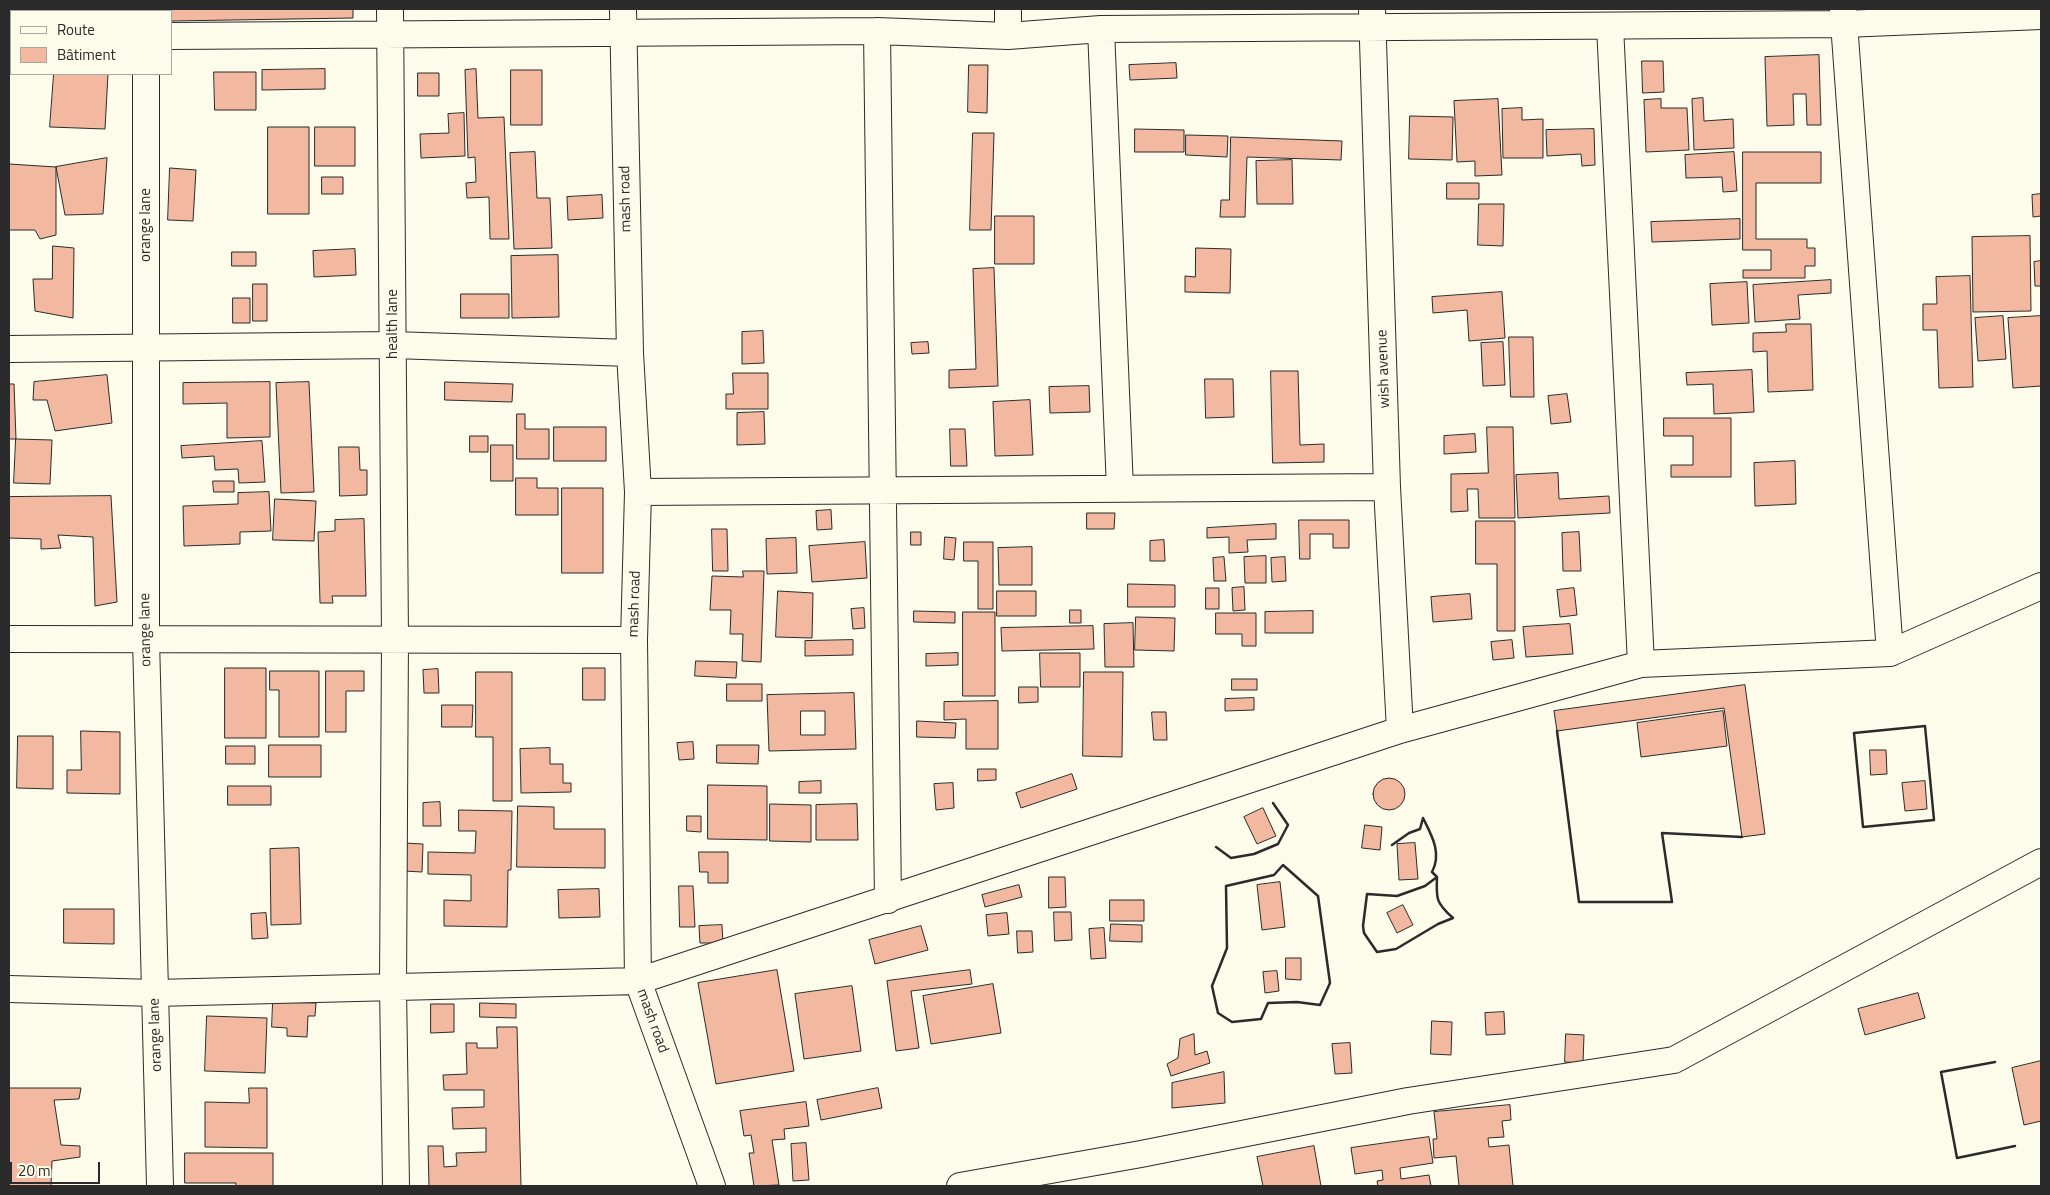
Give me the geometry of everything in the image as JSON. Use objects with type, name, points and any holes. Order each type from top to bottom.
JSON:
[{"type":"street","name":"health lane","points":[[390,9],[395,640],[393,987],[396,1186]]},
{"type":"street","points":[[1008,9],[1008,36]]},
{"type":"street","points":[[172,36],[390,34],[623,21],[1008,36],[1372,18],[1610,26],[1843,16],[2041,16]]},
{"type":"street","points":[[1843,16],[1890,653]]},
{"type":"street","name":"wish avenue","points":[[1372,18],[1387,488],[1400,730]]},
{"type":"street","name":"mash road","points":[[623,21],[630,353],[638,492],[634,640],[638,981],[712,1186]]},
{"type":"street","points":[[1610,26],[1642,664]]},
{"type":"street","points":[[1101,30],[1120,489]]},
{"type":"street","points":[[877,31],[888,900]]},
{"type":"street","name":"orange lane","points":[[146,75],[146,639],[160,1186]]},
{"type":"street","points":[[9,349],[393,345],[630,353]]},
{"type":"street","points":[[638,492],[1387,488]]},
{"type":"street","points":[[9,989],[155,994],[638,981],[1400,730],[1642,664],[1890,653],[2041,586]]},
{"type":"street","points":[[9,639],[634,640]]},
{"type":"street","points":[[960,1186],[1141,1154],[1408,1101],[1674,1060],[2041,862]]},
{"type":"building","points":[[9,9],[94,9],[10,10],[9,23]]},
{"type":"building","points":[[353,9],[353,18],[172,21],[172,10],[170,10]]},
{"type":"building","points":[[1819,55],[1821,125],[1807,125],[1806,94],[1793,94],[1794,125],[1767,126],[1765,57]]},
{"type":"building","points":[[1642,61],[1663,61],[1664,92],[1643,93]]},
{"type":"building","points":[[1176,63],[1177,78],[1130,80],[1129,65]]},
{"type":"building","points":[[969,65],[988,65],[987,113],[968,112]]},
{"type":"building","points":[[325,69],[325,89],[262,90],[262,70]]},
{"type":"building","points":[[476,69],[478,118],[504,117],[509,239],[490,239],[489,197],[467,198],[466,183],[476,182],[475,157],[468,158],[465,70]]},
{"type":"building","points":[[511,70],[542,70],[542,125],[511,125]]},
{"type":"building","points":[[214,72],[256,72],[256,110],[215,110]]},
{"type":"building","points":[[418,73],[439,73],[439,96],[418,96]]},
{"type":"building","points":[[54,75],[108,75],[105,129],[50,127]]},
{"type":"building","points":[[1703,98],[1704,121],[1733,119],[1734,148],[1694,150],[1692,99]]},
{"type":"building","points":[[1498,99],[1502,175],[1475,176],[1475,161],[1457,162],[1454,101]]},
{"type":"building","points":[[1661,99],[1661,108],[1687,108],[1689,150],[1646,152],[1644,100]]},
{"type":"building","points":[[1522,108],[1522,120],[1543,119],[1543,158],[1503,158],[1502,109]]},
{"type":"building","points":[[464,113],[465,156],[421,158],[420,134],[449,133],[448,114]]},
{"type":"building","points":[[1410,116],[1453,117],[1452,160],[1409,159]]},
{"type":"building","points":[[268,127],[309,127],[309,214],[268,214]]},
{"type":"building","points":[[315,127],[355,127],[355,166],[315,166]]},
{"type":"building","points":[[1135,129],[1184,130],[1184,152],[1135,152]]},
{"type":"building","points":[[1594,129],[1595,165],[1582,166],[1581,154],[1547,156],[1546,130]]},
{"type":"building","points":[[973,133],[994,133],[991,230],[970,230]]},
{"type":"building","points":[[1186,135],[1228,136],[1227,157],[1186,155]]},
{"type":"building","points":[[1231,137],[1342,141],[1341,160],[1247,157],[1245,217],[1220,217],[1221,200],[1229,200]]},
{"type":"building","points":[[535,152],[537,198],[550,198],[552,248],[514,249],[510,153]]},
{"type":"building","points":[[1734,152],[1737,191],[1723,192],[1722,177],[1686,178],[1685,155]]},
{"type":"building","points":[[1743,152],[1821,152],[1821,183],[1756,183],[1756,239],[1807,239],[1807,248],[1815,248],[1815,266],[1805,266],[1805,278],[1743,278],[1743,270],[1771,270],[1771,250],[1743,250]]},
{"type":"building","points":[[107,158],[103,214],[65,215],[56,167]]},
{"type":"building","points":[[1292,160],[1293,204],[1257,204],[1256,161]]},
{"type":"building","points":[[9,164],[56,167],[56,235],[40,239],[35,230],[9,230]]},
{"type":"building","points":[[170,168],[196,170],[193,221],[168,220]]},
{"type":"building","points":[[322,177],[343,177],[343,194],[322,194]]},
{"type":"building","points":[[1447,183],[1479,183],[1479,199],[1447,199]]},
{"type":"building","points":[[2041,194],[2041,216],[2033,217],[2032,195]]},
{"type":"building","points":[[602,195],[603,218],[568,220],[567,197]]},
{"type":"building","points":[[1479,204],[1504,204],[1503,246],[1478,245]]},
{"type":"building","points":[[995,216],[1034,216],[1034,264],[995,264]]},
{"type":"building","points":[[1740,219],[1740,239],[1652,242],[1651,222]]},
{"type":"building","points":[[2030,236],[2031,311],[1973,312],[1972,237]]},
{"type":"building","points":[[53,246],[74,248],[73,318],[35,311],[33,279],[52,279]]},
{"type":"building","points":[[1196,248],[1231,249],[1230,293],[1185,292],[1185,276],[1195,277]]},
{"type":"building","points":[[355,249],[356,275],[314,277],[313,251]]},
{"type":"building","points":[[232,252],[256,252],[256,266],[232,266]]},
{"type":"building","points":[[558,255],[559,317],[512,318],[511,256]]},
{"type":"building","points":[[2041,261],[2041,286],[2035,286],[2034,262]]},
{"type":"building","points":[[994,268],[998,386],[949,388],[949,370],[976,369],[973,269]]},
{"type":"building","points":[[1970,276],[1973,387],[1939,388],[1937,330],[1923,330],[1923,304],[1937,304],[1936,277]]},
{"type":"building","points":[[1831,280],[1831,293],[1798,295],[1800,319],[1755,322],[1753,285]]},
{"type":"building","points":[[1747,282],[1749,323],[1712,325],[1710,284]]},
{"type":"building","points":[[253,284],[267,284],[267,321],[253,321]]},
{"type":"building","points":[[1502,292],[1505,338],[1469,341],[1467,310],[1433,313],[1432,297]]},
{"type":"building","points":[[461,294],[509,294],[509,318],[461,318]]},
{"type":"building","points":[[233,298],[250,298],[250,323],[233,323]]},
{"type":"building","points":[[2003,316],[2006,359],[1978,361],[1975,318]]},
{"type":"building","points":[[2041,316],[2041,386],[2013,388],[2008,318]]},
{"type":"building","points":[[1786,324],[1811,324],[1813,390],[1768,392],[1767,351],[1753,352],[1753,333],[1786,332]]},
{"type":"building","points":[[763,331],[764,363],[742,364],[742,332]]},
{"type":"building","points":[[1509,337],[1533,337],[1534,397],[1511,397]]},
{"type":"building","points":[[928,342],[929,353],[912,354],[911,343]]},
{"type":"building","points":[[1503,342],[1505,385],[1483,386],[1481,343]]},
{"type":"building","points":[[1752,370],[1754,412],[1714,414],[1713,384],[1687,385],[1686,373]]},
{"type":"building","points":[[1271,371],[1298,371],[1300,445],[1324,444],[1324,462],[1273,463]]},
{"type":"building","points":[[733,373],[768,373],[768,409],[726,409],[726,394],[733,394]]},
{"type":"building","points":[[107,375],[112,423],[55,431],[47,400],[33,400],[34,382]]},
{"type":"building","points":[[1205,379],[1233,379],[1234,417],[1206,418]]},
{"type":"building","points":[[270,382],[270,437],[227,438],[227,403],[183,404],[183,383]]},
{"type":"building","points":[[309,382],[314,492],[281,493],[276,383]]},
{"type":"building","points":[[445,382],[513,384],[512,402],[445,400]]},
{"type":"building","points":[[9,384],[14,384],[16,439],[9,439]]},
{"type":"building","points":[[1089,386],[1090,412],[1050,413],[1049,387]]},
{"type":"building","points":[[1567,394],[1571,422],[1551,424],[1548,396]]},
{"type":"building","points":[[1030,400],[1033,455],[995,456],[993,402]]},
{"type":"building","points":[[764,412],[765,444],[737,445],[737,413]]},
{"type":"building","points":[[517,414],[525,414],[525,429],[549,429],[549,459],[517,459]]},
{"type":"building","points":[[1664,418],[1731,418],[1731,477],[1671,477],[1671,465],[1693,465],[1693,436],[1664,436]]},
{"type":"building","points":[[554,427],[606,427],[606,461],[554,461]]},
{"type":"building","points":[[1487,427],[1513,427],[1515,518],[1479,518],[1478,489],[1467,489],[1468,511],[1451,512],[1451,474],[1488,473]]},
{"type":"building","points":[[950,429],[965,429],[967,466],[951,466]]},
{"type":"building","points":[[1475,434],[1476,452],[1444,454],[1444,436]]},
{"type":"building","points":[[470,436],[488,436],[488,452],[470,452]]},
{"type":"building","points":[[16,439],[52,440],[50,484],[14,483]]},
{"type":"building","points":[[262,441],[265,482],[239,483],[238,469],[215,470],[214,456],[182,458],[181,446]]},
{"type":"building","points":[[491,445],[513,445],[513,481],[491,481]]},
{"type":"building","points":[[339,447],[359,447],[360,470],[367,470],[367,495],[340,496]]},
{"type":"building","points":[[1795,461],[1796,504],[1755,506],[1754,463]]},
{"type":"building","points":[[1558,473],[1559,499],[1609,496],[1610,513],[1518,518],[1516,475]]},
{"type":"building","points":[[516,478],[537,478],[537,488],[558,488],[558,515],[516,515]]},
{"type":"building","points":[[213,481],[234,481],[234,492],[214,492]]},
{"type":"building","points":[[562,488],[603,488],[603,573],[562,573]]},
{"type":"building","points":[[269,492],[271,531],[240,532],[240,544],[184,546],[183,506],[238,504],[238,493]]},
{"type":"building","points":[[111,496],[117,602],[95,606],[93,537],[58,535],[61,548],[41,549],[41,539],[9,538],[9,497]]},
{"type":"building","points":[[275,499],[316,501],[314,541],[273,540]]},
{"type":"building","points":[[831,510],[832,529],[817,530],[816,511]]},
{"type":"building","points":[[1087,513],[1115,513],[1114,529],[1087,529]]},
{"type":"building","points":[[364,519],[366,596],[332,596],[333,603],[320,603],[318,532],[335,531],[335,520]]},
{"type":"building","points":[[1299,520],[1349,520],[1349,548],[1333,548],[1333,534],[1310,534],[1310,559],[1300,559]]},
{"type":"building","points":[[1476,521],[1515,521],[1515,631],[1497,631],[1497,564],[1476,564]]},
{"type":"building","points":[[1276,524],[1276,539],[1247,540],[1248,552],[1229,553],[1229,537],[1207,538],[1207,528]]},
{"type":"building","points":[[712,529],[727,529],[728,571],[713,571]]},
{"type":"building","points":[[911,532],[921,532],[921,545],[911,545]]},
{"type":"building","points":[[1579,532],[1581,571],[1563,571],[1562,533]]},
{"type":"building","points":[[945,537],[956,538],[954,560],[944,559]]},
{"type":"building","points":[[796,538],[797,573],[767,574],[766,539]]},
{"type":"building","points":[[1164,540],[1165,561],[1150,561],[1150,541]]},
{"type":"building","points":[[865,542],[867,578],[812,582],[809,546]]},
{"type":"building","points":[[964,542],[993,542],[993,609],[978,609],[978,561],[964,561]]},
{"type":"building","points":[[1032,547],[1032,585],[999,585],[998,548]]},
{"type":"building","points":[[1266,556],[1266,583],[1245,583],[1244,557]]},
{"type":"building","points":[[1224,557],[1226,581],[1214,581],[1213,558]]},
{"type":"building","points":[[1285,557],[1286,581],[1272,582],[1271,558]]},
{"type":"building","points":[[743,571],[764,571],[761,662],[742,661],[743,634],[730,634],[731,610],[710,610],[712,576],[743,577]]},
{"type":"building","points":[[1128,584],[1175,585],[1175,607],[1128,607]]},
{"type":"building","points":[[1244,587],[1245,610],[1233,611],[1232,588]]},
{"type":"building","points":[[1206,588],[1219,588],[1219,609],[1206,609]]},
{"type":"building","points":[[1574,588],[1577,615],[1560,617],[1557,590]]},
{"type":"building","points":[[778,591],[813,593],[812,638],[776,637]]},
{"type":"building","points":[[997,591],[1036,591],[1036,616],[997,616]]},
{"type":"building","points":[[1470,594],[1472,619],[1433,622],[1431,597]]},
{"type":"building","points":[[864,608],[865,628],[853,629],[851,609]]},
{"type":"building","points":[[1070,610],[1081,610],[1081,623],[1070,623]]},
{"type":"building","points":[[914,611],[955,612],[955,623],[914,622]]},
{"type":"building","points":[[1313,611],[1313,633],[1265,633],[1265,612]]},
{"type":"building","points":[[963,612],[995,612],[995,696],[963,696]]},
{"type":"building","points":[[1216,613],[1256,613],[1256,646],[1242,646],[1242,634],[1216,634]]},
{"type":"building","points":[[1136,617],[1175,618],[1174,651],[1135,650]]},
{"type":"building","points":[[1133,623],[1134,667],[1105,667],[1104,624]]},
{"type":"building","points":[[1570,624],[1573,654],[1526,657],[1523,627]]},
{"type":"building","points":[[1093,626],[1094,649],[1002,651],[1001,628]]},
{"type":"building","points":[[853,640],[853,655],[805,656],[805,641]]},
{"type":"building","points":[[1512,640],[1514,658],[1493,660],[1491,642]]},
{"type":"building","points":[[958,653],[958,665],[926,666],[926,654]]},
{"type":"building","points":[[1040,653],[1080,653],[1080,687],[1041,687]]},
{"type":"building","points":[[696,661],[737,662],[736,678],[695,676]]},
{"type":"building","points":[[225,668],[266,668],[266,738],[225,738]]},
{"type":"building","points":[[583,668],[605,668],[605,700],[583,700]]},
{"type":"building","points":[[438,669],[439,693],[424,693],[423,670]]},
{"type":"building","points":[[270,671],[319,671],[319,737],[279,737],[279,690],[270,690]]},
{"type":"building","points":[[326,671],[364,671],[364,691],[346,691],[346,732],[326,732]]},
{"type":"building","points":[[476,672],[512,672],[512,801],[493,801],[493,737],[476,737]]},
{"type":"building","points":[[1084,672],[1123,672],[1122,757],[1083,756]]},
{"type":"building","points":[[1232,679],[1257,679],[1257,690],[1232,690]]},
{"type":"building","points":[[727,684],[762,684],[762,701],[727,701]]},
{"type":"building","points":[[1745,685],[1765,834],[1742,837],[1724,708],[1557,731],[1554,711]]},
{"type":"building","points":[[1019,687],[1038,687],[1038,702],[1019,703]]},
{"type":"building","points":[[854,693],[856,749],[769,751],[767,695]],"holes":[[[801,711],[825,711],[825,735],[801,735]]]},
{"type":"building","points":[[1254,698],[1254,710],[1225,711],[1225,699]]},
{"type":"building","points":[[998,701],[998,749],[966,749],[966,719],[944,720],[944,702]]},
{"type":"building","points":[[442,705],[473,705],[472,727],[442,727]]},
{"type":"building","points":[[1723,711],[1727,746],[1641,757],[1637,723]]},
{"type":"building","points":[[1152,712],[1166,712],[1167,740],[1154,740]]},
{"type":"building","points":[[917,721],[956,723],[955,738],[917,737]]},
{"type":"building","points":[[81,731],[120,732],[120,794],[67,793],[67,770],[81,770]]},
{"type":"building","points":[[18,736],[53,736],[53,789],[17,788]]},
{"type":"building","points":[[693,742],[694,759],[679,760],[677,743]]},
{"type":"building","points":[[269,745],[321,745],[321,777],[269,777]]},
{"type":"building","points":[[717,745],[759,745],[758,764],[717,763]]},
{"type":"building","points":[[226,746],[255,746],[255,764],[226,764]]},
{"type":"building","points":[[550,748],[550,764],[563,764],[563,783],[571,783],[571,792],[521,793],[520,749]]},
{"type":"building","points":[[1870,750],[1886,750],[1887,774],[1871,775]]},
{"type":"building","points":[[978,769],[996,769],[996,780],[978,781]]},
{"type":"building","points":[[1072,774],[1077,789],[1021,808],[1016,793]]},
{"type":"building","points":[[1389,778],[1401,782],[1405,794],[1401,806],[1389,810],[1377,806],[1373,794],[1377,782]]},
{"type":"building","points":[[821,781],[821,793],[799,793],[799,782]]},
{"type":"building","points":[[1925,781],[1927,809],[1905,811],[1902,783]]},
{"type":"building","points":[[953,783],[954,808],[936,810],[934,784]]},
{"type":"building","points":[[708,785],[767,786],[767,840],[708,839]]},
{"type":"building","points":[[228,786],[271,786],[271,805],[228,805]]},
{"type":"building","points":[[440,802],[441,826],[423,826],[423,803]]},
{"type":"building","points":[[770,804],[811,805],[811,842],[770,841]]},
{"type":"building","points":[[857,804],[858,840],[816,840],[816,805]]},
{"type":"building","points":[[518,806],[554,807],[554,829],[605,829],[605,868],[517,867]]},
{"type":"building","points":[[1263,808],[1276,836],[1257,844],[1244,817]]},
{"type":"building","points":[[459,810],[512,811],[511,870],[508,870],[507,927],[444,926],[444,900],[471,901],[471,875],[428,874],[428,852],[475,853],[476,831],[459,831]]},
{"type":"building","points":[[687,816],[701,816],[701,832],[687,831]]},
{"type":"building","points":[[1365,825],[1382,827],[1380,850],[1362,848]]},
{"type":"building","points":[[404,843],[423,844],[422,872],[403,871]]},
{"type":"building","points":[[1415,843],[1418,879],[1399,880],[1397,844]]},
{"type":"building","points":[[299,848],[301,924],[271,925],[270,849]]},
{"type":"building","points":[[699,852],[728,852],[728,883],[708,883],[708,872],[700,872]]},
{"type":"building","points":[[1049,877],[1065,877],[1066,907],[1049,908]]},
{"type":"building","points":[[1280,882],[1285,927],[1262,930],[1257,885]]},
{"type":"building","points":[[1019,885],[1022,897],[985,907],[982,895]]},
{"type":"building","points":[[679,886],[693,886],[695,927],[680,927]]},
{"type":"building","points":[[599,889],[600,917],[559,918],[558,890]]},
{"type":"building","points":[[1110,900],[1144,900],[1144,921],[1110,921]]},
{"type":"building","points":[[1403,905],[1413,925],[1397,933],[1387,913]]},
{"type":"building","points":[[64,909],[114,909],[114,944],[64,943]]},
{"type":"building","points":[[1054,912],[1071,912],[1072,940],[1055,941]]},
{"type":"building","points":[[266,913],[268,938],[252,939],[251,914]]},
{"type":"building","points":[[1007,913],[1009,934],[988,936],[986,915]]},
{"type":"building","points":[[1111,924],[1142,925],[1142,942],[1110,941]]},
{"type":"building","points":[[722,925],[723,943],[700,943],[699,926]]},
{"type":"building","points":[[921,926],[928,950],[875,964],[869,940]]},
{"type":"building","points":[[1104,928],[1106,958],[1091,959],[1089,929]]},
{"type":"building","points":[[1017,931],[1032,931],[1033,952],[1018,953]]},
{"type":"building","points":[[1286,958],[1301,958],[1301,980],[1286,979]]},
{"type":"building","points":[[777,970],[794,1071],[716,1084],[698,983]]},
{"type":"building","points":[[970,970],[972,984],[911,991],[919,1048],[896,1051],[887,981]]},
{"type":"building","points":[[1277,971],[1279,991],[1265,993],[1263,972]]},
{"type":"building","points":[[993,984],[1001,1033],[931,1044],[923,996]]},
{"type":"building","points":[[852,986],[861,1051],[804,1059],[795,994]]},
{"type":"building","points":[[1918,993],[1925,1018],[1865,1035],[1858,1009]]},
{"type":"building","points":[[273,1002],[316,1003],[315,1016],[308,1016],[307,1037],[287,1036],[287,1028],[272,1027]]},
{"type":"building","points":[[480,1003],[516,1004],[516,1018],[480,1017]]},
{"type":"building","points":[[431,1004],[454,1004],[454,1032],[431,1033]]},
{"type":"building","points":[[1504,1012],[1505,1034],[1486,1035],[1485,1013]]},
{"type":"building","points":[[207,1016],[267,1018],[265,1073],[205,1071]]},
{"type":"building","points":[[1432,1021],[1452,1022],[1451,1055],[1431,1054]]},
{"type":"building","points":[[497,1027],[517,1027],[521,1186],[429,1186],[428,1146],[443,1146],[444,1167],[457,1166],[456,1153],[486,1152],[486,1128],[453,1129],[452,1108],[484,1107],[484,1090],[444,1090],[443,1075],[467,1074],[466,1043],[477,1043],[477,1048],[497,1048]]},
{"type":"building","points":[[1194,1034],[1195,1055],[1207,1051],[1210,1063],[1171,1076],[1167,1064],[1178,1058],[1180,1039]]},
{"type":"building","points":[[1566,1034],[1584,1035],[1583,1063],[1565,1062]]},
{"type":"building","points":[[1350,1043],[1352,1073],[1335,1074],[1332,1044]]},
{"type":"building","points":[[2041,1061],[2041,1121],[2024,1125],[2012,1068]]},
{"type":"building","points":[[1224,1072],[1225,1103],[1172,1108],[1172,1083]]},
{"type":"building","points":[[9,1088],[81,1088],[79,1099],[54,1100],[61,1145],[80,1146],[80,1157],[52,1161],[51,1186],[9,1186]]},
{"type":"building","points":[[249,1088],[267,1088],[267,1148],[205,1147],[205,1102],[249,1103]]},
{"type":"building","points":[[878,1088],[882,1108],[821,1120],[817,1100]]},
{"type":"building","points":[[806,1102],[809,1126],[784,1129],[785,1139],[772,1140],[779,1185],[754,1186],[749,1153],[754,1153],[751,1135],[744,1136],[740,1111]]},
{"type":"building","points":[[1510,1105],[1511,1120],[1502,1121],[1504,1137],[1488,1138],[1489,1147],[1509,1145],[1513,1186],[1459,1186],[1456,1156],[1434,1158],[1433,1139],[1437,1139],[1434,1112]]},
{"type":"building","points":[[1429,1137],[1433,1163],[1400,1168],[1401,1179],[1429,1175],[1431,1186],[1378,1186],[1377,1181],[1383,1180],[1382,1170],[1355,1174],[1351,1148]]},
{"type":"building","points":[[806,1143],[809,1180],[793,1181],[791,1144]]},
{"type":"building","points":[[1314,1146],[1321,1186],[1263,1186],[1257,1157]]},
{"type":"building","points":[[185,1153],[273,1153],[273,1186],[236,1186],[236,1183],[185,1183]]},
{"type":"wall","points":[[1925,726],[1934,820],[1863,827],[1854,733],[1925,726]]},
{"type":"wall","points":[[1557,731],[1579,902],[1672,902],[1662,833],[1742,837]]},
{"type":"wall","points":[[1216,847],[1231,858],[1254,854],[1278,844],[1288,825],[1273,803]]},
{"type":"wall","points":[[1392,845],[1409,833],[1420,829],[1423,818],[1435,845],[1436,858],[1432,872],[1437,877]]},
{"type":"wall","points":[[1283,865],[1318,896],[1330,983],[1320,1005],[1297,1002],[1268,1003],[1261,1019],[1232,1022],[1218,1013],[1212,986],[1227,948],[1226,886],[1274,875],[1283,865]]},
{"type":"wall","points":[[1437,877],[1438,900],[1453,918],[1438,924],[1396,949],[1377,952],[1364,933],[1363,926],[1367,894],[1397,896],[1425,886],[1437,877]]},
{"type":"wall","points":[[1995,1062],[1941,1072],[1957,1158],[2015,1146]]}]
